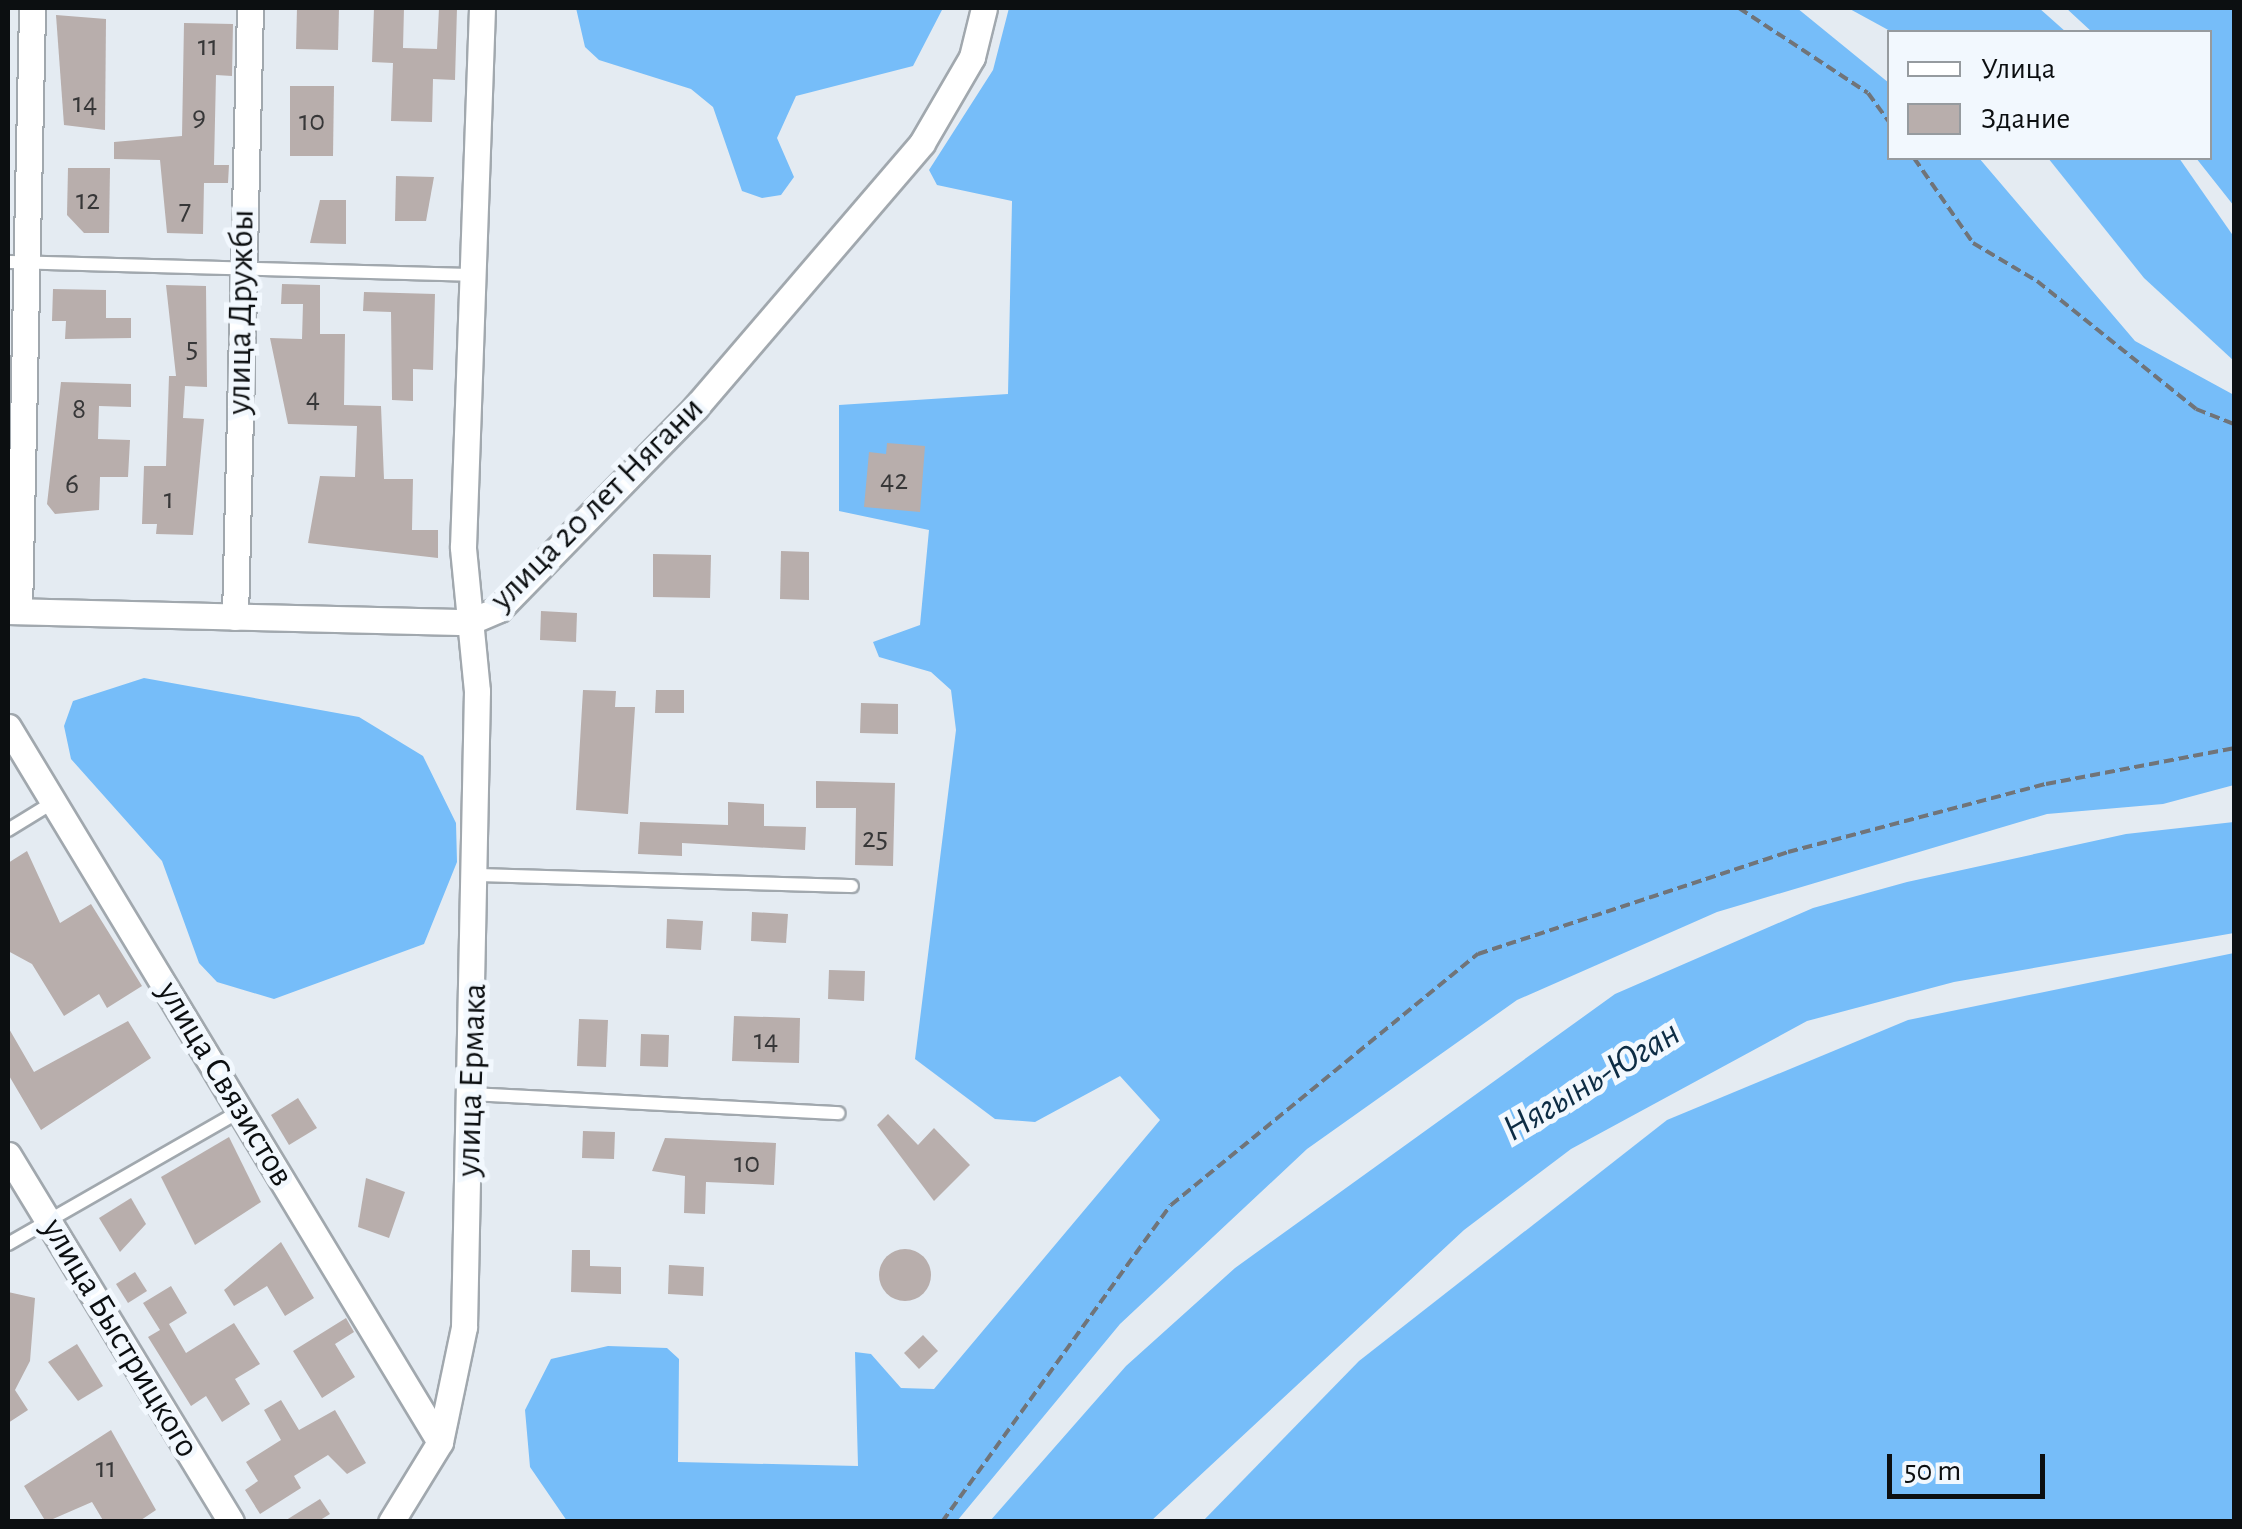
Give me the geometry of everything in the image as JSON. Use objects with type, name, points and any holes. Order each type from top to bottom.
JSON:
[{"type":"street","points":[[14,611],[16,262],[32,8]]},
{"type":"street","name":"улица Дружбы","points":[[235,617],[250,8]]},
{"type":"street","name":"улица Ермака","points":[[391,1522],[440,1442],[464,1327],[476,875],[470,622],[463,547],[482,8]]},
{"type":"street","name":"улица 20 лет Нягани","points":[[14,611],[470,622],[499,610],[695,408],[910,159],[972,57],[984,8]]},
{"type":"street","name":"улица Связистов","points":[[8,727],[440,1442]]},
{"type":"street","name":"улица Быстрицкого","points":[[8,1155],[231,1522]]},
{"type":"lane","points":[[16,262],[472,274]]},
{"type":"lane","points":[[8,830],[52,803]]},
{"type":"lane","points":[[476,875],[852,886]]},
{"type":"lane","points":[[472,1094],[839,1113]]},
{"type":"lane","points":[[8,1244],[242,1110]]},
{"type":"path","points":[[1739,8],[1868,93],[1887,119]]},
{"type":"path","points":[[1915,160],[1973,243],[2036,281],[2196,409],[2234,424]]},
{"type":"path","points":[[942,1522],[1172,1205],[1478,954],[1788,852],[2046,784],[2234,748]]},
{"type":"shaded area","points":[[576,8],[943,8],[913,66],[796,96],[777,138],[794,177],[781,195],[762,198],[742,191],[713,107],[691,89],[599,60],[585,47]]},
{"type":"shaded area","points":[[1009,8],[1797,8],[1887,81],[1887,160],[1981,160],[2135,341],[2234,395],[2234,785],[2163,804],[2047,814],[1717,912],[1517,1000],[1307,1149],[1120,1324],[957,1521],[567,1521],[530,1467],[525,1410],[551,1359],[608,1346],[667,1348],[679,1359],[678,1462],[858,1466],[855,1352],[871,1354],[901,1388],[934,1389],[1160,1120],[1120,1076],[1035,1122],[995,1119],[915,1059],[956,730],[951,690],[931,672],[879,657],[873,642],[920,625],[929,530],[839,511],[839,405],[1008,394],[1012,201],[937,185],[929,170],[993,70]]},
{"type":"shaded area","points":[[1848,8],[2039,8],[2064,30],[1888,30]]},
{"type":"shaded area","points":[[2066,8],[2234,8],[2234,206],[2198,160],[2212,160],[2212,30],[2090,30]]},
{"type":"shaded area","points":[[2050,160],[2180,160],[2234,237],[2234,361],[2144,278]]},
{"type":"shaded area","points":[[144,678],[359,717],[423,756],[456,823],[457,862],[424,944],[274,999],[217,982],[199,963],[162,861],[71,759],[64,726],[73,701]]},
{"type":"shaded area","points":[[2234,822],[2234,933],[1954,982],[1807,1021],[1571,1149],[1464,1230],[1151,1521],[990,1521],[1126,1366],[1235,1268],[1615,994],[1813,908],[1907,882],[2126,834]]},
{"type":"shaded area","points":[[2234,953],[2234,1521],[1203,1521],[1359,1361],[1667,1120],[1908,1020]]},
{"type":"building","points":[[297,8],[339,8],[338,50],[296,49]]},
{"type":"building","points":[[374,8],[404,8],[403,48],[437,49],[439,8],[457,8],[455,80],[433,79],[432,122],[391,121],[393,63],[372,62]]},
{"type":"building","points":[[56,15],[106,19],[105,130],[64,125]]},
{"type":"building","points":[[184,23],[233,24],[232,76],[216,75],[214,165],[229,165],[228,183],[204,183],[203,234],[167,233],[160,160],[114,159],[114,142],[182,136]]},
{"type":"building","points":[[290,86],[334,86],[333,156],[290,156]]},
{"type":"building","points":[[68,168],[110,168],[109,233],[84,233],[67,215]]},
{"type":"building","points":[[396,176],[434,177],[426,221],[395,221]]},
{"type":"building","points":[[320,200],[346,200],[346,244],[310,243]]},
{"type":"building","points":[[282,284],[320,285],[320,334],[345,334],[344,405],[381,406],[384,479],[413,479],[412,530],[438,530],[438,558],[308,543],[320,476],[355,477],[357,426],[288,424],[270,338],[302,339],[303,304],[281,304]]},
{"type":"building","points":[[166,285],[206,286],[207,387],[185,386],[183,418],[204,419],[193,535],[156,534],[157,524],[142,524],[144,466],[166,466],[169,376],[176,376]]},
{"type":"building","points":[[53,289],[106,290],[106,318],[131,318],[131,338],[65,339],[66,321],[52,321]]},
{"type":"building","points":[[364,292],[435,294],[433,370],[413,369],[413,401],[392,400],[391,312],[363,311]]},
{"type":"building","points":[[61,382],[131,384],[131,407],[99,406],[98,439],[130,440],[128,477],[100,477],[99,510],[55,514],[47,504]]},
{"type":"building","points":[[887,443],[925,446],[920,512],[864,507],[869,452],[886,454]]},
{"type":"building","points":[[781,551],[809,552],[809,600],[780,599]]},
{"type":"building","points":[[653,554],[711,555],[710,598],[653,597]]},
{"type":"building","points":[[541,611],[577,613],[576,642],[540,640]]},
{"type":"building","points":[[583,690],[616,691],[615,707],[635,707],[628,814],[576,810]]},
{"type":"building","points":[[656,690],[684,690],[684,713],[655,713]]},
{"type":"building","points":[[861,703],[898,704],[898,734],[860,733]]},
{"type":"building","points":[[816,781],[895,783],[893,866],[855,865],[856,808],[816,808]]},
{"type":"building","points":[[728,802],[764,804],[764,826],[806,827],[805,850],[682,843],[682,856],[638,854],[640,822],[728,825]]},
{"type":"building","points":[[27,851],[60,923],[91,904],[142,986],[107,1008],[99,994],[64,1016],[32,964],[8,951],[8,863]]},
{"type":"building","points":[[752,912],[788,914],[786,943],[751,941]]},
{"type":"building","points":[[667,919],[703,921],[701,950],[666,948]]},
{"type":"building","points":[[829,970],[865,971],[864,1001],[828,999]]},
{"type":"building","points":[[734,1016],[800,1018],[799,1063],[732,1061]]},
{"type":"building","points":[[579,1019],[608,1020],[606,1067],[577,1066]]},
{"type":"building","points":[[128,1021],[151,1058],[41,1130],[8,1074],[8,1027],[34,1072]]},
{"type":"building","points":[[641,1034],[669,1035],[668,1067],[640,1066]]},
{"type":"building","points":[[298,1098],[317,1128],[289,1145],[271,1115]]},
{"type":"building","points":[[888,1114],[918,1145],[934,1128],[970,1165],[934,1201],[877,1125]]},
{"type":"building","points":[[583,1131],[615,1132],[614,1159],[582,1158]]},
{"type":"building","points":[[229,1137],[261,1202],[195,1245],[161,1177]]},
{"type":"building","points":[[665,1138],[776,1143],[774,1185],[706,1182],[705,1214],[684,1213],[685,1176],[652,1171]]},
{"type":"building","points":[[366,1178],[405,1192],[389,1238],[358,1227]]},
{"type":"building","points":[[131,1198],[146,1224],[120,1252],[99,1218]]},
{"type":"building","points":[[281,1242],[314,1298],[285,1316],[267,1286],[234,1306],[224,1290]]},
{"type":"building","points":[[905,1249],[923,1257],[931,1275],[923,1293],[905,1301],[887,1293],[879,1275],[887,1257]]},
{"type":"building","points":[[572,1250],[590,1250],[590,1266],[621,1267],[621,1294],[571,1292]]},
{"type":"building","points":[[669,1265],[704,1267],[703,1296],[668,1294]]},
{"type":"building","points":[[135,1272],[147,1291],[128,1303],[116,1284]]},
{"type":"building","points":[[171,1286],[187,1313],[169,1324],[186,1353],[234,1323],[260,1364],[235,1379],[250,1404],[222,1422],[206,1396],[191,1406],[148,1337],[160,1330],[143,1303]]},
{"type":"building","points":[[8,1292],[35,1298],[30,1361],[15,1390],[28,1410],[8,1423]]},
{"type":"building","points":[[346,1318],[354,1332],[335,1344],[355,1377],[322,1398],[293,1351]]},
{"type":"building","points":[[923,1335],[938,1351],[919,1369],[904,1353]]},
{"type":"building","points":[[77,1344],[103,1386],[78,1401],[48,1362]]},
{"type":"building","points":[[281,1400],[299,1430],[335,1410],[366,1463],[347,1474],[328,1455],[294,1476],[301,1488],[260,1514],[245,1490],[258,1481],[246,1462],[281,1440],[264,1410]]},
{"type":"building","points":[[111,1430],[156,1510],[138,1522],[104,1522],[92,1502],[46,1522],[24,1486]]},
{"type":"building","points":[[320,1499],[330,1514],[317,1522],[283,1522]]},
{"type":"water label","name":"Нягынь-Юган","points":[[1592,1082]]}]
